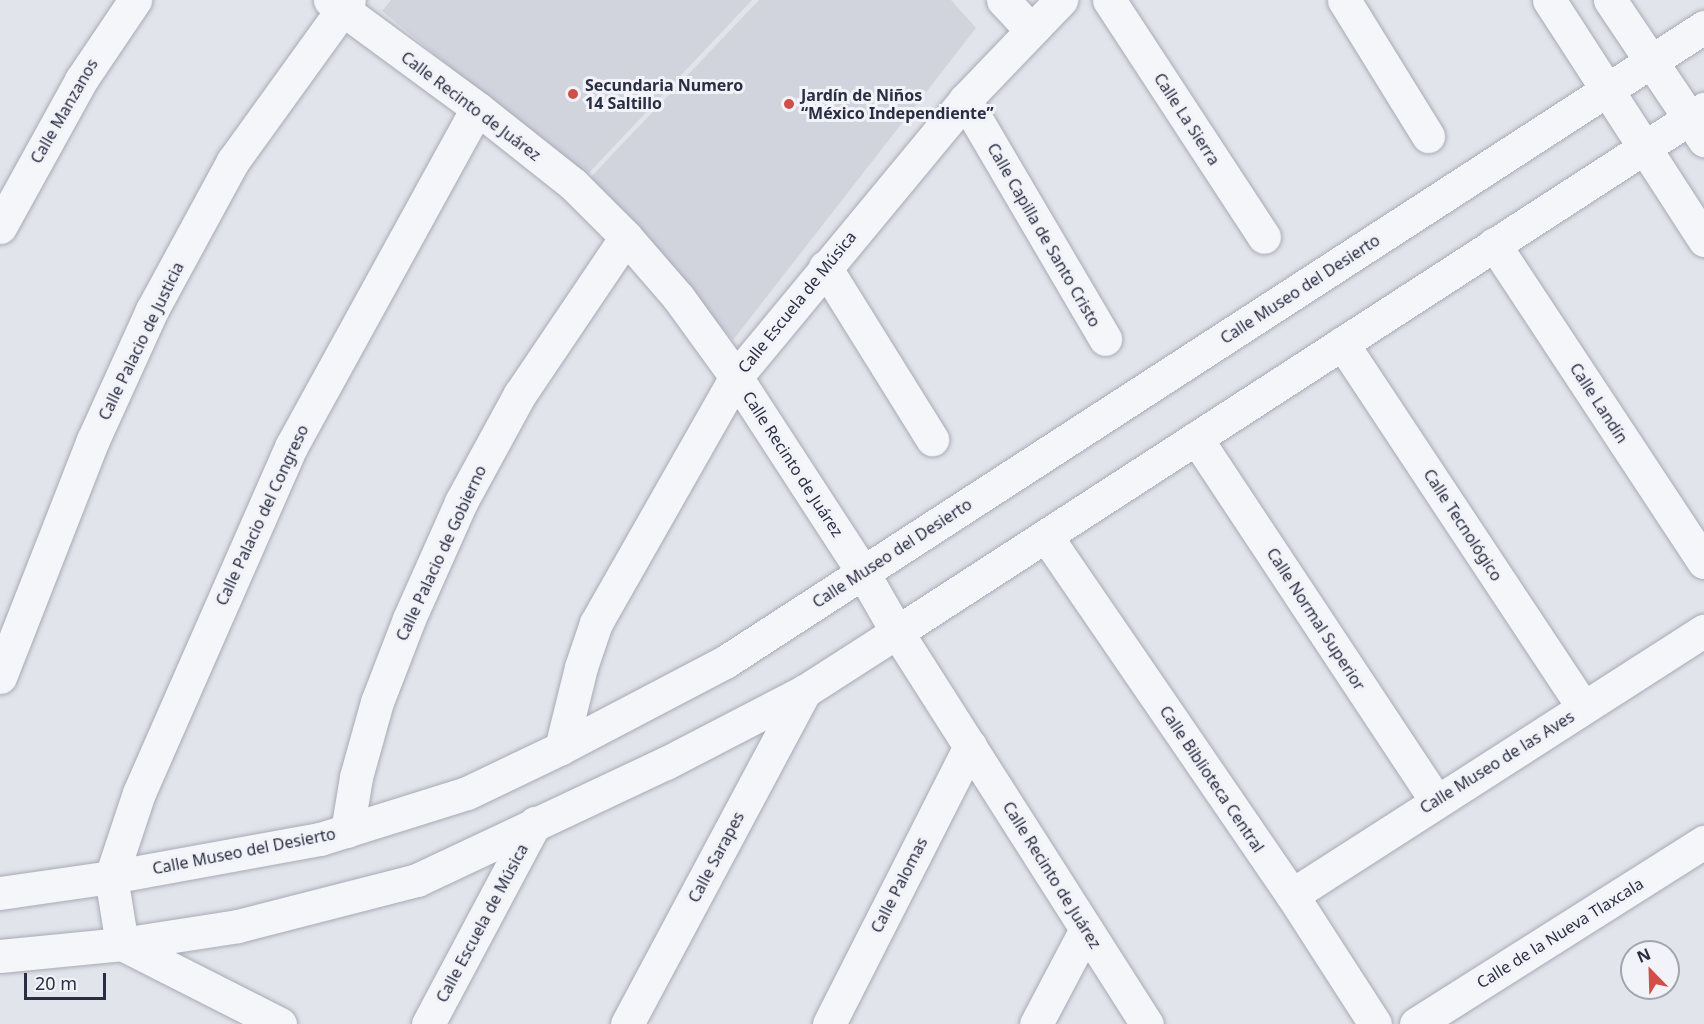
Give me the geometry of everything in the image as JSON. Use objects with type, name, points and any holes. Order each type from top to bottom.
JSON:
[{"type":"street","name":"Calle Manzanos","points":[[0,227],[81,80],[135,0]]},
{"type":"street","points":[[1004,0],[1030,29]]},
{"type":"street","name":"Calle Escuela de Música","points":[[561,748],[581,668],[596,623],[736,377],[965,100],[1030,29],[1061,0]]},
{"type":"street","name":"Calle La Sierra","points":[[1109,0],[1264,237]]},
{"type":"street","points":[[1344,0],[1428,136]]},
{"type":"street","points":[[1549,0],[1704,240]]},
{"type":"street","points":[[0,956],[122,944],[238,926],[417,880],[666,763],[805,691],[1644,148],[1699,122],[1650,61],[1611,0]]},
{"type":"street","name":"Calle Recinto de Juárez","points":[[340,3],[573,184],[626,237],[678,297],[736,377],[862,571],[897,632],[1147,1024]]},
{"type":"street","name":"Calle Palacio de Justicia","points":[[0,677],[93,440],[152,310],[233,161],[340,3]]},
{"type":"street","name":"Calle Museo del Desierto","points":[[0,893],[111,877],[320,839],[467,792],[561,748],[725,662],[1704,27]]},
{"type":"street","name":"Calle Capilla de Santo Cristo","points":[[965,100],[1105,339]]},
{"type":"street","name":"Calle Palacio del Congreso","points":[[122,944],[111,877],[139,793],[292,445],[477,108]]},
{"type":"street","name":"Calle Palacio de Gobierno","points":[[347,831],[356,777],[377,702],[409,619],[461,502],[520,394],[626,237]]},
{"type":"street","name":"Calle Landín","points":[[1494,244],[1704,562]]},
{"type":"street","points":[[825,267],[932,439]]},
{"type":"street","name":"Calle Tecnológico","points":[[1342,343],[1583,707]]},
{"type":"street","name":"Calle Normal Superior","points":[[1196,438],[1436,801]]},
{"type":"street","name":"Calle Biblioteca Central","points":[[1046,536],[1292,895],[1375,1024]]},
{"type":"street","name":"Calle Museo de las Aves","points":[[1292,895],[1704,631]]},
{"type":"street","name":"Calle Sarapes","points":[[627,1024],[805,691]]},
{"type":"street","name":"Calle Palomas","points":[[829,1024],[970,746]]},
{"type":"street","name":"Calle Escuela de Música","points":[[429,1024],[535,823]]},
{"type":"street","name":"Calle de la Nueva Tlaxcala","points":[[1416,1024],[1704,842]]},
{"type":"street","points":[[1036,1024],[1086,929]]},
{"type":"street","points":[[122,944],[280,1024]]},
{"type":"shaded area","name":"Secundaria Numero 14 Saltillo","points":[[391,0],[752,0],[585,177],[382,11]]},
{"type":"shaded area","name":"Jardín de Niños “México Independiente”","points":[[759,0],[951,0],[976,28],[733,340],[589,179]]},
{"type":"place","name":"Secundaria Numero 14 Saltillo","points":[[573,94]]},
{"type":"place","name":"Jardín de Niños “México Independiente”","points":[[789,104]]}]
